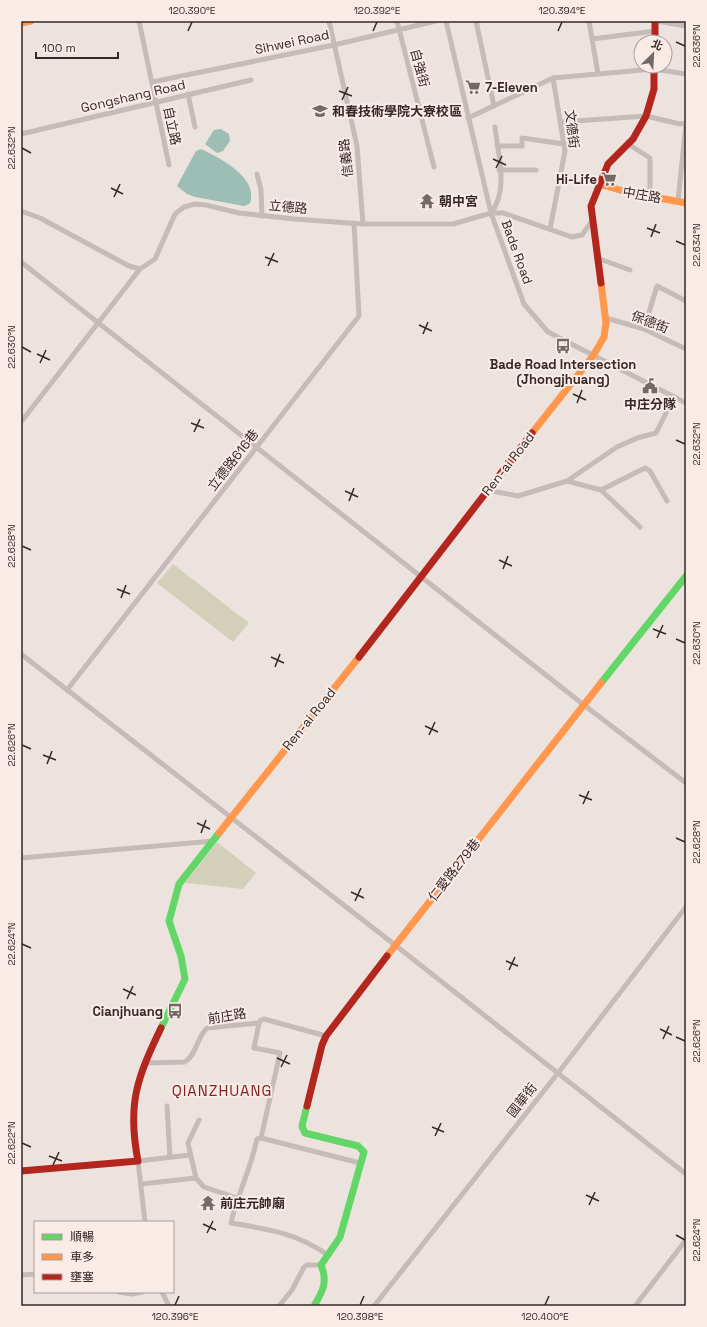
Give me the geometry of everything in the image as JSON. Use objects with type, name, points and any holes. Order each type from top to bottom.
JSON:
[{"type":"street","points":[[21,23],[31,21]]},
{"type":"street","name":"自立路","points":[[139,21],[169,165]]},
{"type":"street","name":"信義路","points":[[329,21],[358,146],[363,224]]},
{"type":"street","name":"自強街","points":[[397,21],[434,167]]},
{"type":"street","name":"Sihwei Road","points":[[152,82],[334,45],[436,21]]},
{"type":"street","name":"Bade Road","points":[[446,21],[491,213],[524,304],[548,332],[686,403]]},
{"type":"street","points":[[476,21],[494,106]]},
{"type":"street","points":[[589,21],[598,74]]},
{"type":"street","points":[[592,39],[655,31],[656,21],[686,26]]},
{"type":"street","points":[[468,118],[553,78],[633,70]]},
{"type":"street","points":[[673,72],[686,74]]},
{"type":"street","name":"Ren-ai Road","points":[[138,1161],[133,1134],[133,1110],[136,1090],[145,1063],[185,978],[181,956],[169,921],[175,896],[184,876],[213,842],[375,637],[487,490],[594,356],[604,337],[606,318],[591,206],[608,164],[638,132],[646,116],[654,89],[654,74]]},
{"type":"street","name":"文德街","points":[[550,229],[565,151],[553,78]]},
{"type":"street","name":"Gongshang Road","points":[[21,134],[251,80]]},
{"type":"street","points":[[188,94],[195,127]]},
{"type":"street","points":[[561,122],[646,116],[680,124],[686,123],[685,152],[678,201]]},
{"type":"street","points":[[491,213],[498,204],[501,184],[495,127]]},
{"type":"street","points":[[497,146],[522,146],[522,138],[564,144]]},
{"type":"street","points":[[628,144],[650,158],[650,196]]},
{"type":"street","points":[[500,170],[536,170]]},
{"type":"street","points":[[257,174],[261,190],[262,216]]},
{"type":"street","name":"中庄路","points":[[599,184],[627,192],[686,203]]},
{"type":"street","name":"立德路","points":[[21,422],[140,269],[155,259],[175,214],[184,207],[195,204],[206,205],[238,213],[262,216],[354,222],[363,224],[453,224],[491,213],[503,213],[572,237],[582,235],[592,221]]},
{"type":"street","points":[[21,211],[40,218],[128,266],[140,269]]},
{"type":"street","name":"立德路616巷","points":[[67,690],[359,316],[354,222]]},
{"type":"street","points":[[597,258],[630,270]]},
{"type":"street","points":[[21,262],[420,577],[686,783]]},
{"type":"street","points":[[644,329],[657,286],[686,301]]},
{"type":"street","name":"保德街","points":[[606,318],[644,329],[686,349]]},
{"type":"street","points":[[487,490],[518,496],[568,482],[617,447],[636,438],[656,433],[674,398]]},
{"type":"street","points":[[601,490],[645,468],[650,472],[667,501]]},
{"type":"street","points":[[568,482],[601,490],[640,526]]},
{"type":"street","name":"仁愛路279巷","points":[[360,1162],[364,1152],[358,1146],[305,1133],[303,1130],[314,1074],[326,1036],[395,945],[686,576]]},
{"type":"street","points":[[21,654],[686,1174]]},
{"type":"street","points":[[21,858],[213,842]]},
{"type":"street","name":"國華街","points":[[374,1306],[558,1073],[686,907]]},
{"type":"street","name":"前庄路","points":[[145,1063],[185,1062],[190,1059],[203,1031],[207,1028],[259,1023],[261,1020],[264,1020],[326,1036]]},
{"type":"street","name":"前庄路","points":[[259,1023],[254,1048],[280,1053],[261,1138],[258,1139],[256,1143],[244,1184],[237,1198],[231,1223],[286,1233],[301,1239],[328,1255]]},
{"type":"street","points":[[167,1106],[170,1157]]},
{"type":"street","points":[[199,1120],[189,1139],[190,1155],[196,1178],[204,1187],[237,1198]]},
{"type":"street","points":[[261,1138],[360,1162],[340,1237],[320,1265]]},
{"type":"street","points":[[21,1171],[190,1155]]},
{"type":"street","points":[[138,1161],[145,1221]]},
{"type":"street","points":[[141,1184],[196,1178]]},
{"type":"street","points":[[635,1306],[686,1240]]},
{"type":"street","points":[[279,1306],[292,1290],[304,1267],[307,1265],[320,1265]]},
{"type":"street","points":[[314,1306],[326,1284],[326,1277],[320,1265]]},
{"type":"street","points":[[21,1275],[34,1274]]},
{"type":"street","points":[[126,1293],[137,1293]]},
{"type":"street","points":[[162,1293],[169,1306]]},
{"type":"shaded area","points":[[173,564],[249,623],[233,642],[157,583]]},
{"type":"shaded area","points":[[217,842],[256,873],[243,889],[185,883]]},
{"type":"water","points":[[221,129],[229,134],[230,141],[223,151],[217,153],[205,144],[214,130]]},
{"type":"water","points":[[201,149],[225,162],[241,174],[247,182],[250,190],[251,200],[248,204],[244,206],[195,197],[187,194],[177,186],[196,151]]},
{"type":"traffic: fast","points":[[601,683],[686,576]]},
{"type":"traffic: fast","points":[[161,1028],[185,979],[181,956],[169,921],[179,884],[219,833]]},
{"type":"traffic: fast","points":[[307,1106],[302,1126],[305,1133],[358,1146],[364,1152],[340,1237],[321,1265],[324,1276],[324,1286],[314,1306]]},
{"type":"traffic: slow","points":[[21,23],[31,21]]},
{"type":"traffic: slow","points":[[599,184],[627,192],[686,203]]},
{"type":"traffic: slow","points":[[532,433],[593,356],[604,337],[606,323],[601,283]]},
{"type":"traffic: slow","points":[[219,833],[359,657]]},
{"type":"traffic: slow","points":[[387,956],[601,683]]},
{"type":"traffic: jam","points":[[655,21],[655,34]]},
{"type":"traffic: jam","points":[[601,283],[591,206],[608,164],[633,139],[646,116],[654,89],[654,74]]},
{"type":"traffic: jam","points":[[359,657],[532,433]]},
{"type":"traffic: jam","points":[[307,1106],[322,1045],[326,1036],[387,956]]},
{"type":"traffic: jam","points":[[21,1171],[138,1161],[134,1123],[136,1092],[140,1077],[161,1028]]},
{"type":"place","name":"7-Eleven","points":[[473,87]]},
{"type":"place","name":"和春技術學院大寮校區","points":[[320,111]]},
{"type":"place","name":"Hi-Life","points":[[609,179]]},
{"type":"place","name":"朝中宮","points":[[427,201]]},
{"type":"place","name":"Bade Road Intersection (Jhongjhuang)","points":[[563,346]]},
{"type":"place","name":"中庄分隊","points":[[650,386]]},
{"type":"place","name":"Cianjhuang","points":[[175,1011]]},
{"type":"place","name":"前庄元帥廟","points":[[208,1203]]},
{"type":"district","name":"QIANZHUANG","points":[[222,1090]]}]
